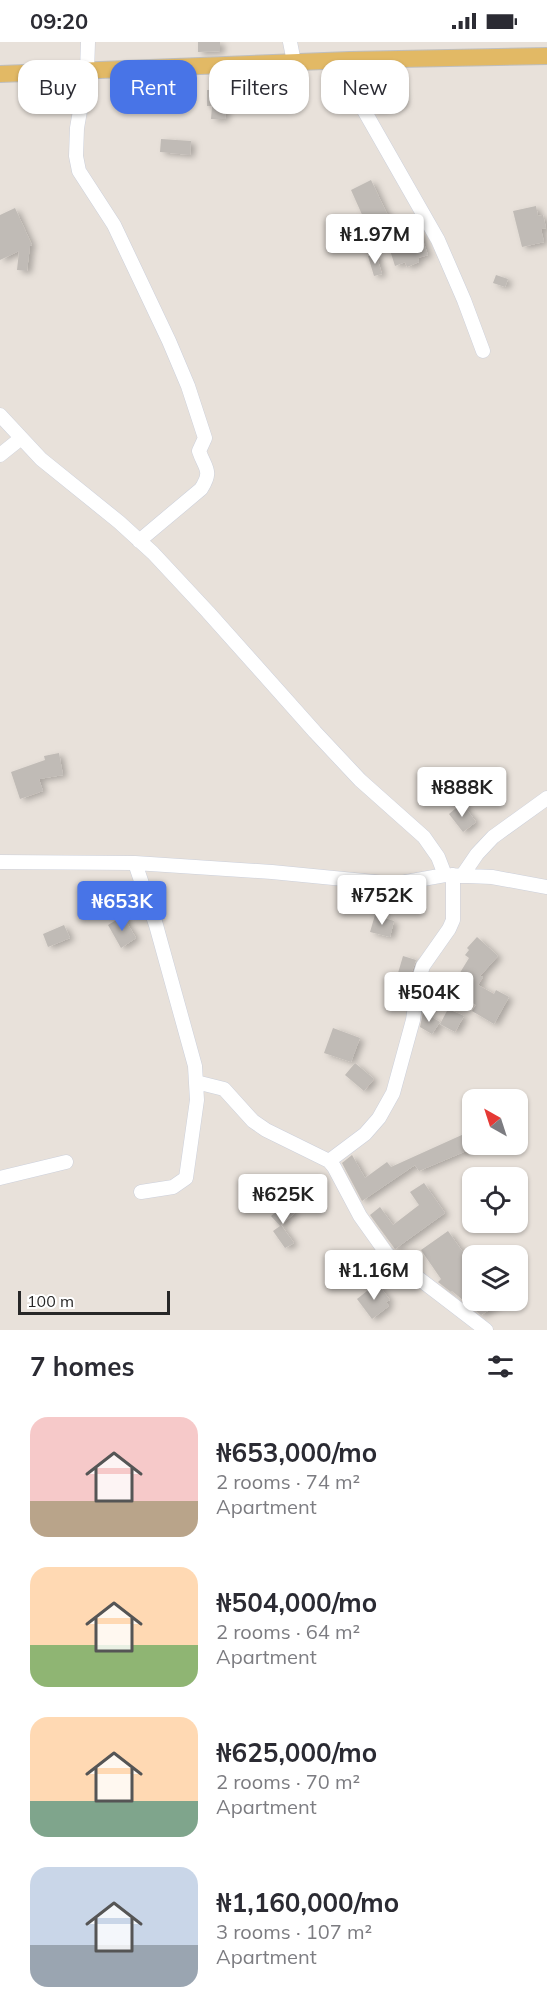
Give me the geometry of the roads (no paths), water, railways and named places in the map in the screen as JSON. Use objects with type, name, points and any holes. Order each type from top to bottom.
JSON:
[{"type":"main road","points":[[350,60],[547,56]]},
{"type":"main road","points":[[98,71],[209,66]]},
{"type":"main road","points":[[0,74],[18,73]]},
{"type":"street","points":[[87,60],[88,42]]},
{"type":"street","points":[[290,42],[294,60]]},
{"type":"street","points":[[79,114],[76,156],[79,171],[114,225],[170,341],[205,438],[199,451],[207,469],[207,479],[201,489],[139,541]]},
{"type":"street","points":[[366,114],[438,240],[483,351]]},
{"type":"street","points":[[0,415],[41,459],[139,541],[208,612],[345,764],[424,837],[453,875],[453,920],[423,966],[413,1020],[393,1093],[379,1118],[365,1134],[329,1161]]},
{"type":"street","points":[[0,455],[20,439]]},
{"type":"street","points":[[453,875],[493,837],[547,798]]},
{"type":"street","points":[[477,854],[492,877]]},
{"type":"street","points":[[0,862],[135,863],[272,872],[395,884],[453,875],[492,877],[547,886]]},
{"type":"street","points":[[135,863],[156,924],[195,1066],[197,1100],[186,1178],[173,1187],[141,1192]]},
{"type":"street","points":[[196,1082],[224,1089],[253,1121],[266,1130],[329,1161],[360,1216],[387,1254],[486,1330]]},
{"type":"street","points":[[0,1178],[66,1162]]}]
